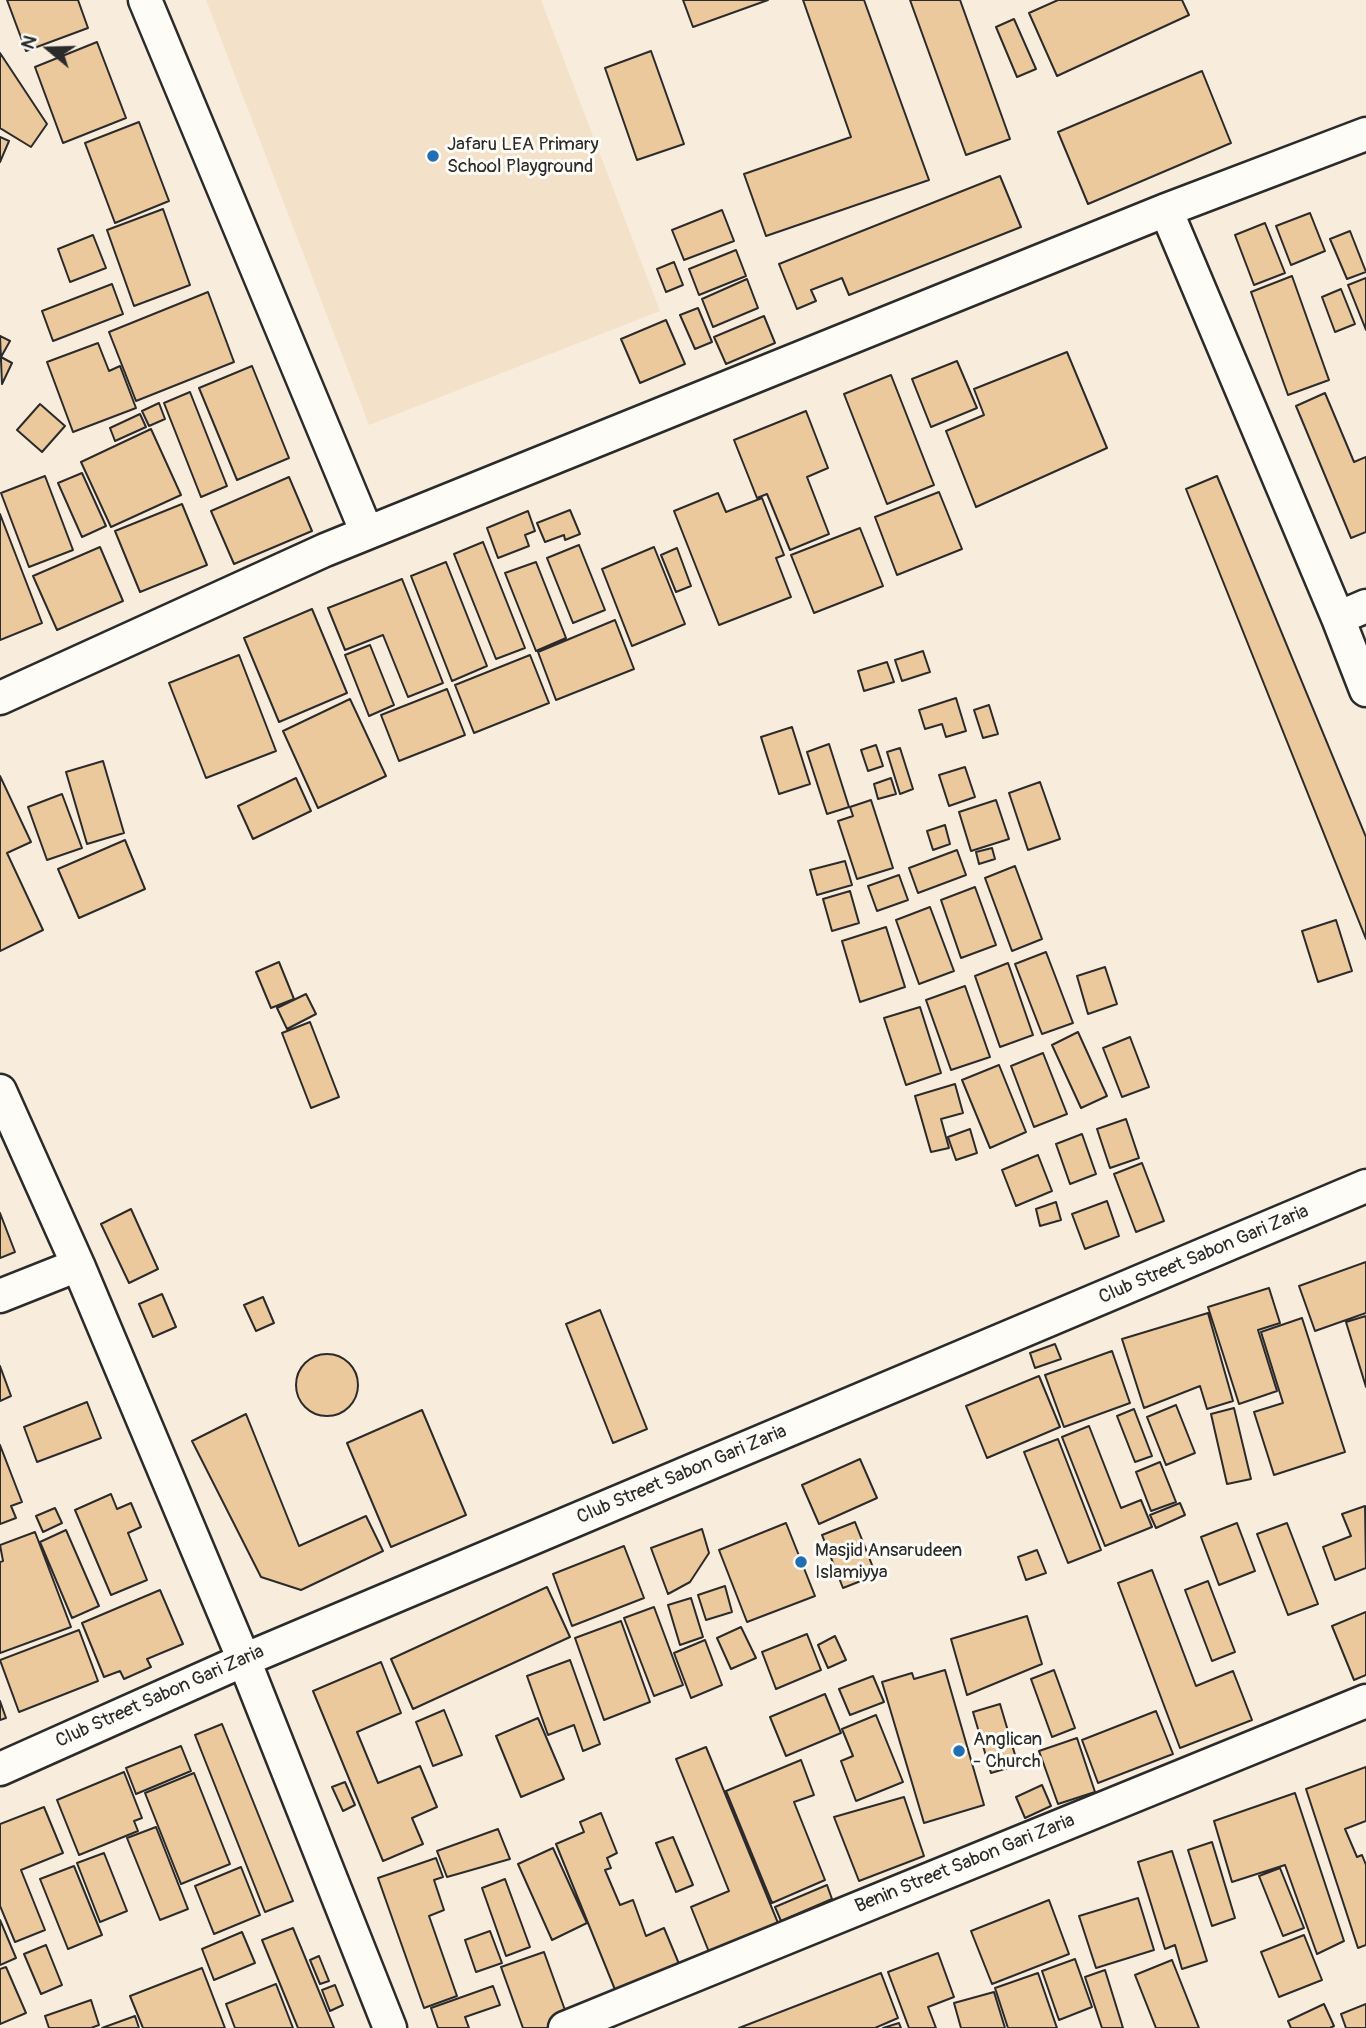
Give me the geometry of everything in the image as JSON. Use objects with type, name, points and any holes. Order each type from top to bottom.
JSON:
[{"type":"street","points":[[145,0],[367,533]]},
{"type":"street","points":[[0,698],[160,623],[367,533],[1166,209],[1366,134]]},
{"type":"street","points":[[1166,209],[1352,612],[1366,690]]},
{"type":"street","points":[[0,1091],[78,1265],[244,1660],[390,2028]]},
{"type":"street","name":"Club Street Sabon Gari Zaria","points":[[0,1769],[244,1660],[1366,1186]]},
{"type":"street","points":[[0,1296],[78,1265]]},
{"type":"street","name":"Benin Street Sabon Gari Zaria","points":[[565,2028],[1366,1701]]},
{"type":"shaded area","name":"Jafaru LEA Primary School Playground","points":[[206,0],[541,0],[660,311],[369,425]]},
{"type":"building","points":[[7,0],[78,0],[88,28],[26,51]]},
{"type":"building","points":[[683,0],[768,0],[693,27]]},
{"type":"building","points":[[803,0],[864,0],[929,180],[766,236],[744,174],[851,137]]},
{"type":"building","points":[[910,0],[960,0],[1010,139],[966,155]]},
{"type":"building","points":[[1058,0],[1182,0],[1189,15],[1057,76],[1029,13]]},
{"type":"building","points":[[1014,19],[1036,69],[1017,77],[996,27]]},
{"type":"building","points":[[97,42],[126,118],[63,143],[35,67]]},
{"type":"building","points":[[651,51],[684,144],[637,160],[605,68]]},
{"type":"building","points":[[0,53],[47,124],[31,147],[0,128]]},
{"type":"building","points":[[1202,71],[1231,143],[1088,204],[1058,132]]},
{"type":"building","points":[[139,122],[169,201],[115,223],[85,143]]},
{"type":"building","points":[[0,137],[9,141],[0,162]]},
{"type":"building","points":[[1000,176],[1021,227],[849,295],[842,278],[811,290],[816,301],[797,309],[779,264]]},
{"type":"building","points":[[163,209],[190,285],[134,306],[107,230]]},
{"type":"building","points":[[722,210],[734,241],[684,260],[672,230]]},
{"type":"building","points":[[1310,213],[1325,251],[1291,265],[1276,226]]},
{"type":"building","points":[[1265,223],[1285,273],[1254,285],[1235,235]]},
{"type":"building","points":[[1350,231],[1366,272],[1347,279],[1330,239]]},
{"type":"building","points":[[93,235],[106,268],[70,282],[58,249]]},
{"type":"building","points":[[736,250],[746,276],[699,295],[689,269]]},
{"type":"building","points":[[674,262],[683,285],[666,292],[657,269]]},
{"type":"building","points":[[1292,276],[1329,380],[1288,395],[1251,292]]},
{"type":"building","points":[[1366,278],[1366,330],[1348,285]]},
{"type":"building","points":[[747,279],[758,308],[713,327],[702,299]]},
{"type":"building","points":[[112,284],[123,314],[53,341],[42,311]]},
{"type":"building","points":[[1341,289],[1355,324],[1335,332],[1322,297]]},
{"type":"building","points":[[208,292],[234,362],[136,401],[109,332]]},
{"type":"building","points":[[698,308],[712,342],[695,349],[680,315]]},
{"type":"building","points":[[764,316],[775,343],[726,364],[714,337]]},
{"type":"building","points":[[666,320],[685,364],[640,383],[621,339]]},
{"type":"building","points":[[0,336],[10,341],[1,357],[12,363],[2,384]]},
{"type":"building","points":[[98,343],[109,371],[120,366],[136,408],[73,432],[47,362]]},
{"type":"building","points":[[1067,352],[1107,448],[976,507],[946,431],[984,415],[974,389]]},
{"type":"building","points":[[957,361],[977,408],[931,427],[912,379]]},
{"type":"building","points":[[252,366],[289,458],[237,480],[199,388]]},
{"type":"building","points":[[891,375],[934,485],[887,504],[844,394]]},
{"type":"building","points":[[190,392],[227,486],[201,497],[164,403]]},
{"type":"building","points":[[1325,393],[1354,462],[1366,457],[1366,532],[1351,538],[1296,406]]},
{"type":"building","points":[[159,403],[165,419],[149,426],[142,411]]},
{"type":"building","points":[[40,404],[65,426],[42,452],[17,430]]},
{"type":"building","points":[[806,411],[828,468],[807,477],[829,534],[790,550],[767,494],[757,498],[734,440]]},
{"type":"building","points":[[140,414],[146,427],[115,441],[110,428]]},
{"type":"building","points":[[151,429],[181,495],[111,527],[81,462]]},
{"type":"building","points":[[82,473],[106,526],[82,537],[58,483]]},
{"type":"building","points":[[45,476],[73,550],[29,567],[1,493]]},
{"type":"building","points":[[1217,476],[1366,837],[1366,939],[1186,489]]},
{"type":"building","points":[[289,477],[312,531],[234,564],[211,511]]},
{"type":"building","points":[[939,492],[962,549],[897,575],[875,517]]},
{"type":"building","points":[[718,493],[726,512],[762,498],[784,555],[776,558],[791,597],[719,625],[674,511]]},
{"type":"building","points":[[182,504],[207,565],[140,592],[115,531]]},
{"type":"building","points":[[570,510],[580,534],[565,540],[564,535],[545,542],[537,523]]},
{"type":"building","points":[[528,511],[535,531],[525,535],[529,546],[498,558],[487,528]]},
{"type":"building","points":[[0,514],[42,623],[0,640]]},
{"type":"building","points":[[860,528],[883,586],[814,613],[791,555]]},
{"type":"building","points":[[483,542],[525,648],[496,659],[454,554]]},
{"type":"building","points":[[579,545],[605,610],[573,623],[547,558]]},
{"type":"building","points":[[100,547],[123,601],[57,630],[33,576]]},
{"type":"building","points":[[654,547],[685,624],[632,646],[602,569]]},
{"type":"building","points":[[677,548],[691,586],[676,592],[661,555]]},
{"type":"building","points":[[446,562],[487,666],[452,681],[411,576]]},
{"type":"building","points":[[536,562],[566,638],[536,651],[505,573]]},
{"type":"building","points":[[402,579],[443,683],[408,697],[383,635],[345,650],[328,608]]},
{"type":"building","points":[[312,609],[347,693],[279,722],[244,638]]},
{"type":"building","points":[[615,620],[634,669],[556,700],[538,652]]},
{"type":"building","points":[[370,645],[394,705],[369,716],[345,655]]},
{"type":"building","points":[[923,651],[930,672],[902,681],[895,660]]},
{"type":"building","points":[[239,655],[276,751],[206,778],[169,683]]},
{"type":"building","points":[[530,655],[549,703],[474,733],[455,685]]},
{"type":"building","points":[[887,662],[894,682],[864,691],[858,671]]},
{"type":"building","points":[[447,689],[465,735],[399,761],[381,715]]},
{"type":"building","points":[[956,698],[966,731],[946,737],[942,724],[925,729],[919,710]]},
{"type":"building","points":[[350,699],[386,776],[318,808],[283,731]]},
{"type":"building","points":[[989,705],[998,734],[983,738],[974,710]]},
{"type":"building","points":[[792,727],[810,784],[779,794],[761,737]]},
{"type":"building","points":[[829,744],[849,807],[827,814],[807,752]]},
{"type":"building","points":[[876,745],[883,766],[868,771],[861,750]]},
{"type":"building","points":[[900,748],[913,789],[900,794],[887,752]]},
{"type":"building","points":[[103,761],[124,833],[87,844],[66,772]]},
{"type":"building","points":[[965,767],[975,797],[949,806],[939,775]]},
{"type":"building","points":[[0,776],[31,842],[7,853],[43,930],[0,951]]},
{"type":"building","points":[[296,778],[311,811],[253,839],[238,806]]},
{"type":"building","points":[[891,778],[896,794],[878,799],[874,784]]},
{"type":"building","points":[[1040,782],[1060,839],[1028,850],[1009,793]]},
{"type":"building","points":[[62,794],[82,848],[47,860],[28,807]]},
{"type":"building","points":[[871,800],[893,868],[857,879],[838,821],[853,816],[850,807]]},
{"type":"building","points":[[996,800],[1009,839],[971,851],[959,812]]},
{"type":"building","points":[[945,825],[950,844],[933,850],[927,831]]},
{"type":"building","points":[[125,840],[145,889],[79,918],[58,869]]},
{"type":"building","points":[[992,848],[995,859],[979,864],[976,852]]},
{"type":"building","points":[[957,850],[966,875],[918,893],[909,868]]},
{"type":"building","points":[[845,861],[852,885],[817,895],[810,870]]},
{"type":"building","points":[[1015,866],[1042,939],[1012,951],[985,878]]},
{"type":"building","points":[[899,875],[908,900],[877,911],[868,886]]},
{"type":"building","points":[[975,887],[996,945],[961,958],[941,900]]},
{"type":"building","points":[[850,891],[859,923],[832,931],[823,899]]},
{"type":"building","points":[[930,907],[954,971],[919,984],[896,920]]},
{"type":"building","points":[[1336,920],[1352,971],[1318,982],[1302,931]]},
{"type":"building","points":[[886,927],[905,987],[860,1002],[842,941]]},
{"type":"building","points":[[1046,952],[1073,1023],[1042,1034],[1015,964]]},
{"type":"building","points":[[279,962],[294,999],[271,1008],[256,972]]},
{"type":"building","points":[[1008,963],[1033,1035],[1000,1047],[975,976]]},
{"type":"building","points":[[1105,967],[1117,1004],[1088,1014],[1077,976]]},
{"type":"building","points":[[965,986],[990,1057],[951,1070],[926,1000]]},
{"type":"building","points":[[306,994],[316,1014],[287,1029],[277,1008]]},
{"type":"building","points":[[920,1007],[941,1073],[906,1085],[884,1018]]},
{"type":"building","points":[[310,1022],[339,1097],[311,1108],[282,1033]]},
{"type":"building","points":[[1078,1032],[1107,1096],[1081,1108],[1052,1045]]},
{"type":"building","points":[[1130,1037],[1149,1087],[1122,1097],[1103,1048]]},
{"type":"building","points":[[1043,1053],[1067,1114],[1034,1127],[1011,1066]]},
{"type":"building","points":[[999,1065],[1026,1132],[990,1148],[962,1080]]},
{"type":"building","points":[[955,1084],[963,1113],[941,1119],[949,1148],[931,1152],[915,1096]]},
{"type":"building","points":[[1126,1119],[1139,1158],[1110,1168],[1097,1129]]},
{"type":"building","points":[[970,1129],[977,1153],[956,1160],[948,1137]]},
{"type":"building","points":[[1082,1134],[1096,1174],[1070,1184],[1056,1144]]},
{"type":"building","points":[[1038,1155],[1052,1191],[1016,1206],[1002,1170]]},
{"type":"building","points":[[1142,1163],[1164,1221],[1136,1232],[1114,1174]]},
{"type":"building","points":[[1107,1201],[1119,1236],[1085,1249],[1072,1214]]},
{"type":"building","points":[[1056,1202],[1061,1220],[1040,1226],[1036,1209]]},
{"type":"building","points":[[131,1209],[158,1269],[129,1283],[101,1224]]},
{"type":"building","points":[[0,1213],[15,1252],[0,1258]]},
{"type":"building","points":[[1366,1262],[1366,1313],[1315,1331],[1299,1286]]},
{"type":"building","points":[[1269,1288],[1280,1323],[1258,1330],[1277,1391],[1239,1404],[1208,1307]]},
{"type":"building","points":[[162,1294],[176,1327],[153,1337],[139,1304]]},
{"type":"building","points":[[263,1297],[274,1323],[256,1331],[244,1305]]},
{"type":"building","points":[[600,1310],[647,1429],[613,1443],[566,1324]]},
{"type":"building","points":[[1208,1313],[1233,1401],[1207,1409],[1200,1386],[1144,1408],[1122,1339]]},
{"type":"building","points":[[1366,1316],[1366,1387],[1346,1322]]},
{"type":"building","points":[[1302,1318],[1345,1452],[1274,1475],[1254,1412],[1283,1403],[1261,1332]]},
{"type":"building","points":[[1055,1344],[1061,1359],[1035,1368],[1030,1353]]},
{"type":"building","points":[[1112,1351],[1130,1403],[1064,1427],[1045,1375]]},
{"type":"building","points":[[327,1354],[349,1363],[358,1385],[349,1407],[327,1416],[305,1407],[296,1385],[305,1363]]},
{"type":"building","points":[[0,1366],[11,1396],[0,1401]]},
{"type":"building","points":[[1039,1376],[1060,1427],[987,1458],[966,1406]]},
{"type":"building","points":[[87,1402],[101,1438],[37,1462],[24,1427]]},
{"type":"building","points":[[1176,1405],[1195,1453],[1166,1465],[1147,1417]]},
{"type":"building","points":[[1234,1408],[1251,1479],[1227,1484],[1211,1414]]},
{"type":"building","points":[[1134,1409],[1152,1456],[1135,1462],[1117,1416]]},
{"type":"building","points":[[422,1410],[466,1515],[391,1547],[347,1443]]},
{"type":"building","points":[[246,1414],[299,1546],[366,1516],[383,1551],[301,1590],[261,1577],[192,1441]]},
{"type":"building","points":[[1089,1426],[1121,1508],[1141,1500],[1152,1527],[1105,1546],[1062,1437]]},
{"type":"building","points":[[1058,1439],[1101,1550],[1068,1563],[1024,1452]]},
{"type":"building","points":[[0,1445],[22,1502],[11,1506],[16,1518],[0,1524]]},
{"type":"building","points":[[860,1459],[877,1498],[819,1524],[802,1485]]},
{"type":"building","points":[[1160,1462],[1176,1502],[1151,1511],[1136,1472]]},
{"type":"building","points":[[111,1494],[117,1509],[131,1503],[141,1527],[128,1533],[147,1580],[111,1595],[75,1510]]},
{"type":"building","points":[[1180,1503],[1185,1515],[1156,1528],[1150,1515]]},
{"type":"building","points":[[1365,1506],[1366,1568],[1335,1580],[1323,1547],[1351,1536],[1342,1514]]},
{"type":"building","points":[[55,1508],[62,1523],[43,1532],[36,1516]]},
{"type":"building","points":[[855,1522],[876,1575],[843,1588],[822,1535]]},
{"type":"building","points":[[786,1523],[815,1596],[747,1622],[719,1550]]},
{"type":"building","points":[[1237,1523],[1255,1571],[1219,1585],[1201,1537]]},
{"type":"building","points":[[1287,1523],[1318,1604],[1288,1615],[1257,1534]]},
{"type":"building","points":[[702,1529],[709,1553],[690,1582],[668,1594],[651,1548]]},
{"type":"building","points":[[66,1530],[99,1606],[72,1618],[40,1542]]},
{"type":"building","points":[[35,1532],[71,1627],[0,1653],[0,1562],[3,1561],[0,1545]]},
{"type":"building","points":[[624,1546],[644,1598],[572,1626],[553,1574]]},
{"type":"building","points":[[1037,1550],[1046,1573],[1026,1580],[1018,1557]]},
{"type":"building","points":[[1152,1570],[1196,1686],[1233,1671],[1252,1720],[1180,1748],[1118,1583]]},
{"type":"building","points":[[1208,1581],[1235,1652],[1212,1661],[1185,1590]]},
{"type":"building","points":[[725,1586],[732,1612],[706,1620],[698,1595]]},
{"type":"building","points":[[547,1587],[570,1637],[413,1709],[391,1659]]},
{"type":"building","points":[[160,1590],[183,1644],[147,1659],[151,1667],[124,1679],[120,1671],[104,1677],[82,1623]]},
{"type":"building","points":[[691,1598],[703,1637],[680,1645],[668,1605]]},
{"type":"building","points":[[654,1607],[683,1685],[654,1696],[624,1618]]},
{"type":"building","points":[[1366,1612],[1366,1675],[1354,1680],[1332,1626]]},
{"type":"building","points":[[1027,1616],[1042,1664],[967,1695],[951,1639]]},
{"type":"building","points":[[621,1621],[650,1702],[604,1720],[575,1638]]},
{"type":"building","points":[[741,1627],[756,1658],[731,1669],[717,1638]]},
{"type":"building","points":[[79,1630],[98,1681],[19,1712],[0,1660]]},
{"type":"building","points":[[807,1634],[821,1670],[776,1689],[762,1652]]},
{"type":"building","points":[[835,1636],[846,1660],[828,1668],[818,1645]]},
{"type":"building","points":[[705,1640],[722,1685],[691,1698],[674,1653]]},
{"type":"building","points":[[570,1660],[600,1744],[583,1751],[574,1725],[548,1735],[527,1676]]},
{"type":"building","points":[[381,1662],[401,1713],[357,1732],[378,1783],[420,1766],[437,1807],[412,1818],[423,1844],[383,1861],[313,1691]]},
{"type":"building","points":[[945,1670],[984,1805],[924,1823],[882,1682],[912,1673],[914,1679]]},
{"type":"building","points":[[1054,1670],[1075,1728],[1052,1737],[1031,1679]]},
{"type":"building","points":[[873,1676],[884,1702],[850,1715],[839,1689]]},
{"type":"building","points":[[825,1694],[841,1733],[786,1756],[770,1717]]},
{"type":"building","points":[[0,1701],[6,1718],[0,1720]]},
{"type":"building","points":[[1000,1704],[1018,1765],[991,1773],[973,1712]]},
{"type":"building","points":[[444,1710],[462,1755],[433,1766],[416,1722]]},
{"type":"building","points":[[1156,1711],[1173,1754],[1098,1783],[1082,1740]]},
{"type":"building","points":[[876,1715],[903,1782],[856,1801],[841,1761],[853,1756],[842,1729]]},
{"type":"building","points":[[538,1718],[564,1779],[521,1797],[496,1736]]},
{"type":"building","points":[[222,1724],[293,1901],[265,1912],[195,1735]]},
{"type":"building","points":[[1077,1738],[1095,1792],[1058,1804],[1039,1751]]},
{"type":"building","points":[[181,1746],[191,1771],[136,1794],[126,1768]]},
{"type":"building","points":[[706,1747],[778,1923],[709,1952],[691,1907],[729,1891],[676,1759]]},
{"type":"building","points":[[801,1760],[814,1795],[794,1802],[825,1880],[772,1903],[726,1791]]},
{"type":"building","points":[[1366,1767],[1366,1821],[1345,1829],[1357,1857],[1362,1855],[1366,1865],[1366,1945],[1358,1948],[1306,1789]]},
{"type":"building","points":[[124,1772],[142,1818],[134,1821],[138,1831],[79,1855],[57,1800]]},
{"type":"building","points":[[194,1773],[230,1864],[181,1884],[145,1793]]},
{"type":"building","points":[[345,1782],[355,1805],[343,1811],[332,1787]]},
{"type":"building","points":[[1042,1785],[1051,1806],[1025,1818],[1016,1797]]},
{"type":"building","points":[[1295,1793],[1344,1941],[1317,1954],[1285,1865],[1232,1882],[1214,1821]]},
{"type":"building","points":[[904,1797],[924,1856],[859,1881],[834,1817]]},
{"type":"building","points":[[44,1807],[63,1853],[21,1870],[45,1930],[15,1942],[0,1906],[0,1824]]},
{"type":"building","points":[[601,1813],[617,1853],[607,1858],[611,1868],[605,1870],[620,1905],[633,1900],[646,1936],[664,1928],[682,1971],[618,1997],[556,1844],[584,1832],[580,1822]]},
{"type":"building","points":[[156,1827],[188,1909],[160,1920],[127,1838]]},
{"type":"building","points":[[498,1829],[510,1859],[447,1877],[437,1851]]},
{"type":"building","points":[[673,1837],[693,1885],[676,1892],[656,1843]]},
{"type":"building","points":[[1212,1842],[1235,1918],[1212,1926],[1188,1850]]},
{"type":"building","points":[[553,1848],[587,1923],[552,1940],[518,1864]]},
{"type":"building","points":[[1172,1851],[1207,1961],[1182,1969],[1175,1945],[1165,1949],[1138,1862]]},
{"type":"building","points":[[104,1853],[127,1911],[100,1922],[77,1863]]},
{"type":"building","points":[[436,1858],[443,1877],[434,1880],[444,1910],[429,1916],[457,1996],[424,2008],[378,1878]]},
{"type":"building","points":[[74,1866],[102,1935],[68,1949],[40,1879]]},
{"type":"building","points":[[241,1867],[260,1915],[214,1934],[195,1886]]},
{"type":"building","points":[[1280,1868],[1304,1928],[1283,1936],[1259,1876]]},
{"type":"building","points":[[505,1879],[530,1947],[506,1956],[482,1888]]},
{"type":"building","points":[[827,1885],[832,1899],[781,1921],[775,1907]]},
{"type":"building","points":[[1138,1898],[1154,1950],[1096,1968],[1079,1916]]},
{"type":"building","points":[[1049,1900],[1069,1954],[992,1984],[971,1931]]},
{"type":"building","points":[[0,1920],[16,1958],[0,1965]]},
{"type":"building","points":[[293,1928],[334,2028],[298,2028],[262,1940]]},
{"type":"building","points":[[490,1931],[502,1963],[476,1972],[465,1940]]},
{"type":"building","points":[[242,1932],[255,1963],[214,1980],[202,1949]]},
{"type":"building","points":[[1304,1935],[1322,1980],[1279,1997],[1261,1952]]},
{"type":"building","points":[[46,1945],[62,1985],[41,1994],[24,1954]]},
{"type":"building","points":[[544,1952],[570,2024],[560,2028],[523,2028],[501,1967]]},
{"type":"building","points":[[938,1953],[954,1997],[928,2007],[936,2028],[909,2028],[888,1972]]},
{"type":"building","points":[[319,1956],[329,1981],[320,1984],[310,1960]]},
{"type":"building","points":[[1075,1959],[1092,2007],[1059,2020],[1042,1971]]},
{"type":"building","points":[[1172,1960],[1199,2028],[1156,2028],[1135,1975]]},
{"type":"building","points":[[6,1967],[26,2013],[0,2024],[0,1969]]},
{"type":"building","points":[[202,1968],[225,2028],[143,2028],[130,1996]]},
{"type":"building","points":[[1105,1970],[1123,2028],[1102,2028],[1085,1977]]},
{"type":"building","points":[[881,1973],[898,2018],[875,2028],[739,2028]]},
{"type":"building","points":[[1038,1973],[1057,2028],[1008,2028],[995,1988]]},
{"type":"building","points":[[276,1984],[293,2028],[235,2028],[226,2004]]},
{"type":"building","points":[[335,1985],[343,2005],[330,2011],[322,1990]]},
{"type":"building","points":[[493,1986],[500,2005],[465,2017],[469,2028],[438,2028],[431,2008]]},
{"type":"building","points":[[994,1992],[1005,2028],[961,2028],[954,2003]]},
{"type":"building","points":[[91,2000],[99,2025],[91,2028],[49,2028],[45,2016]]},
{"type":"building","points":[[1324,2004],[1334,2026],[1291,2028],[1288,2021]]},
{"type":"building","points":[[1366,2004],[1366,2028],[1346,2028],[1341,2014]]},
{"type":"building","points":[[135,2016],[139,2028],[102,2028]]},
{"type":"building","points":[[899,2023],[901,2028],[883,2028]]},
{"type":"place","name":"Jafaru LEA Primary School Playground","points":[[433,156]]},
{"type":"place","name":"Masjid Ansarudeen Islamiyya","points":[[801,1562]]},
{"type":"place","name":"Anglican - Church","points":[[959,1751]]}]
